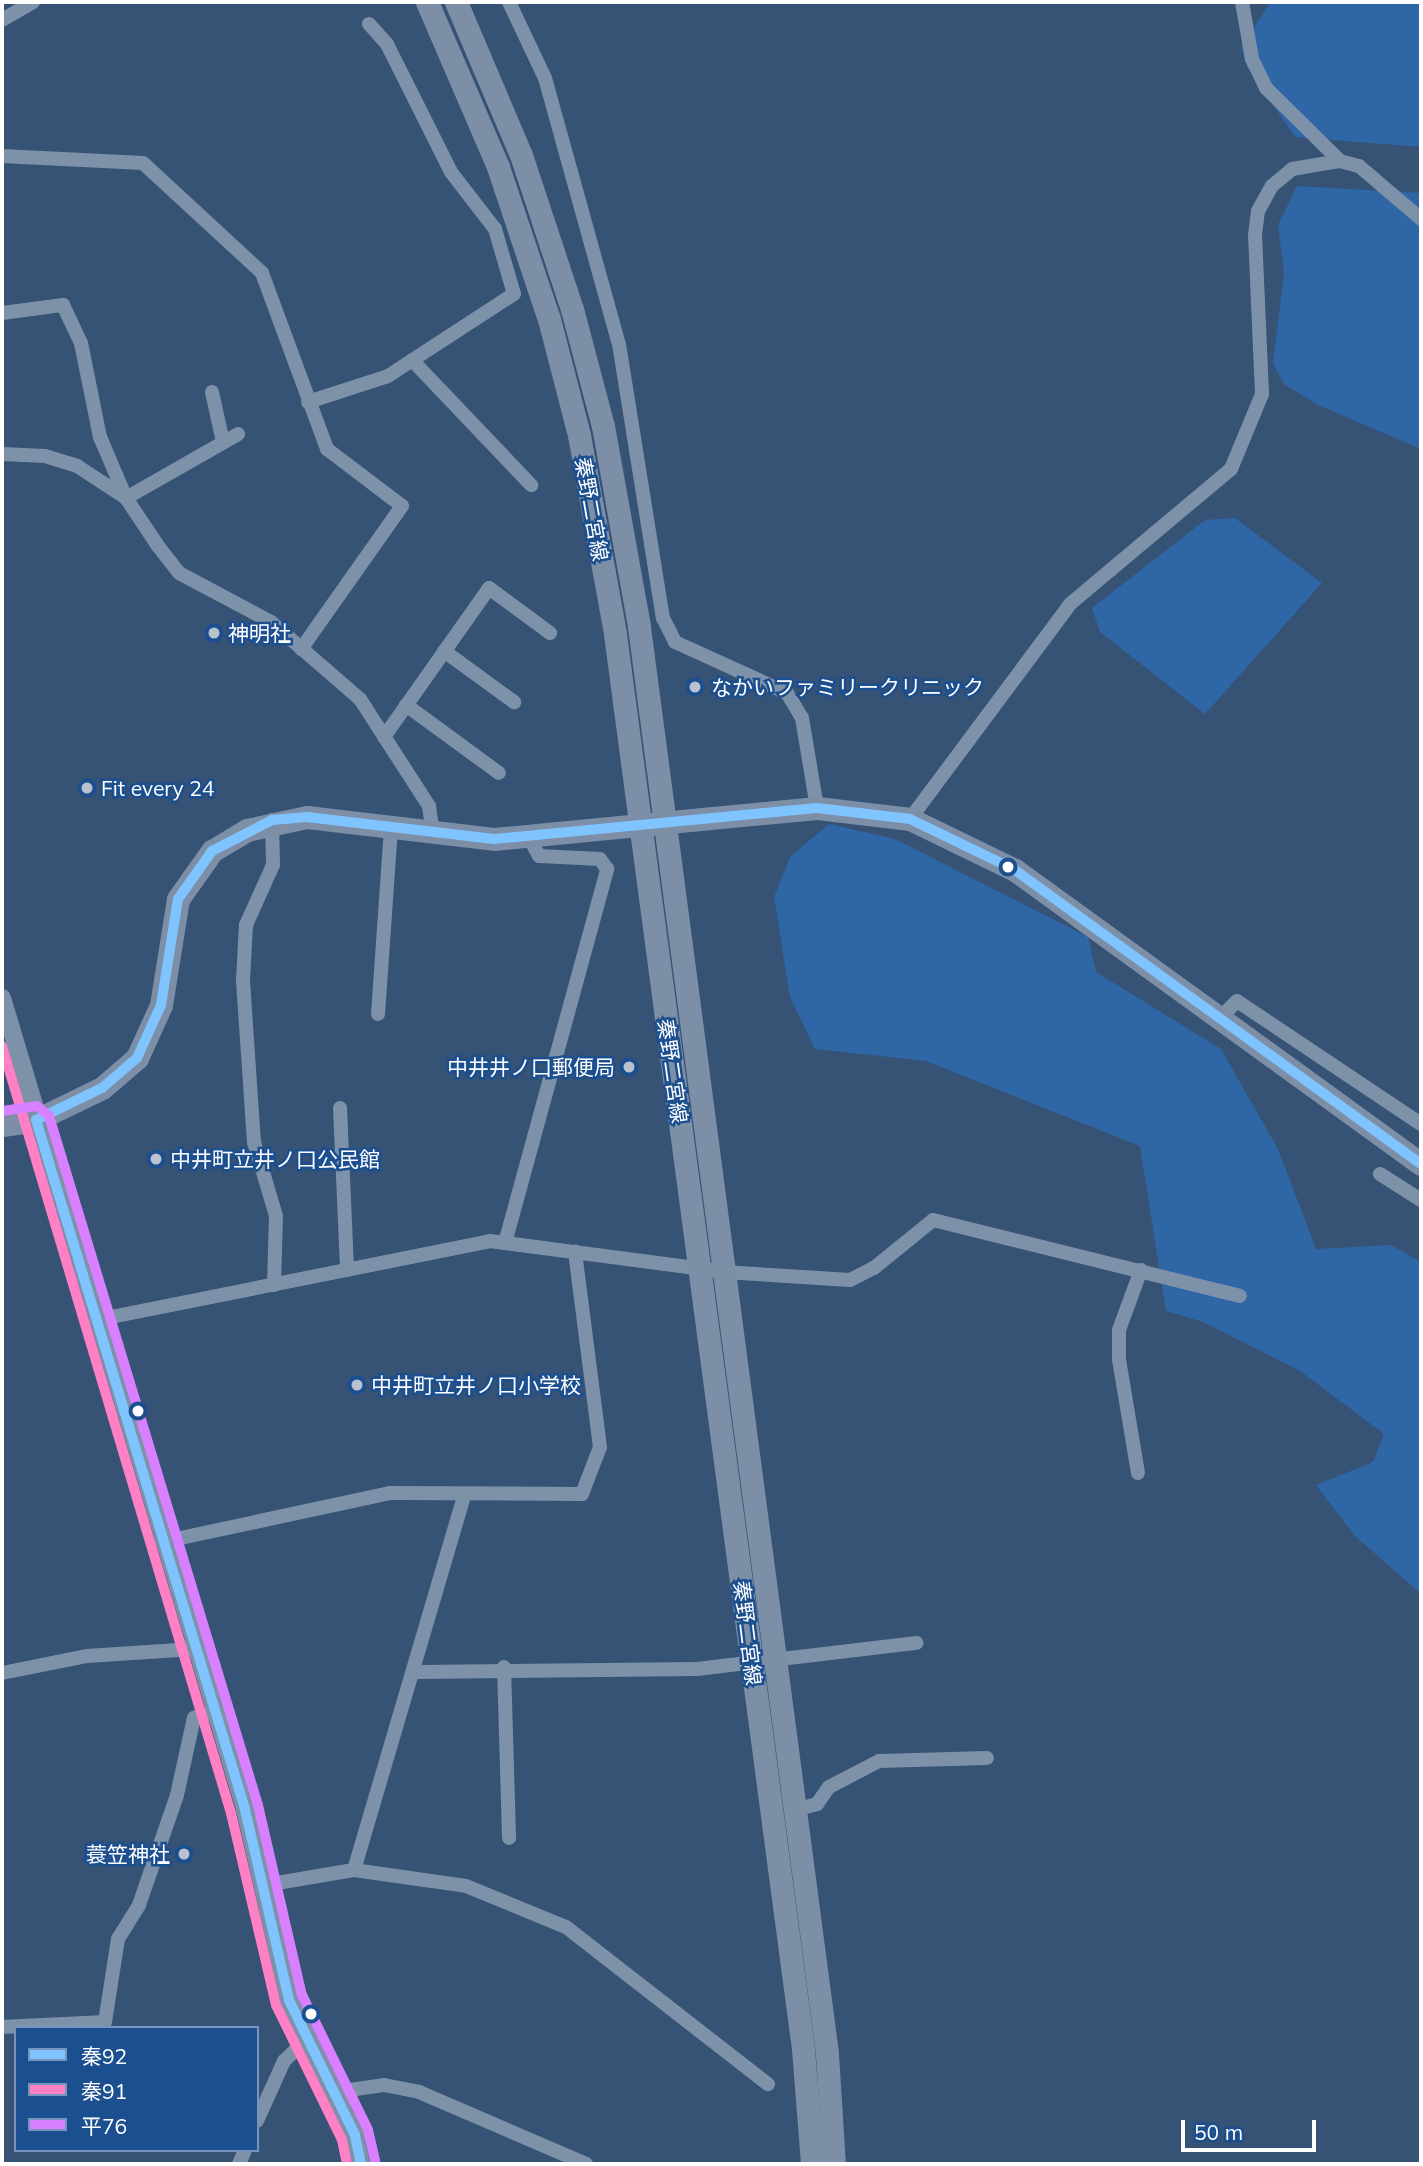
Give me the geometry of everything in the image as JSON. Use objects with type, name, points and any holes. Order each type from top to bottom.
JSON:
[{"type":"main road","name":"秦野二宮線","points":[[427,2],[498,167],[576,422],[615,634],[803,2049],[812,2164]]},
{"type":"main road","name":"秦野二宮線","points":[[456,2],[521,155],[603,426],[666,822],[827,2054],[834,2164]]},
{"type":"main road","points":[[2,1125],[36,1120],[102,1088],[137,1058],[161,1005],[172,917],[186,883],[212,851],[272,820],[307,817],[433,834],[529,837],[817,808],[910,819],[1015,870],[1421,1164]]},
{"type":"street","points":[[2,20],[33,2]]},
{"type":"street","points":[[509,2],[545,79],[620,344],[663,618],[675,642],[787,693],[802,718],[817,808]]},
{"type":"street","points":[[1242,2],[1252,59],[1266,88],[1340,160],[1359,166],[1421,219]]},
{"type":"street","points":[[308,402],[350,392],[412,360],[514,294],[495,229],[452,172],[387,44],[369,23]]},
{"type":"street","points":[[2,156],[143,163],[262,273],[327,449],[402,506],[301,649]]},
{"type":"street","points":[[910,819],[1070,604],[1231,469],[1262,394],[1258,211],[1272,186],[1292,169],[1340,160]]},
{"type":"street","points":[[2,313],[63,305],[81,343],[100,437],[126,498],[179,573],[271,622],[360,699],[429,806],[433,834]]},
{"type":"street","points":[[412,360],[531,485]]},
{"type":"street","points":[[212,392],[223,442]]},
{"type":"street","points":[[2,454],[45,456],[77,467],[126,498],[140,496],[238,434]]},
{"type":"street","points":[[384,737],[489,588],[550,633]]},
{"type":"street","points":[[444,651],[514,702]]},
{"type":"street","points":[[406,705],[499,773]]},
{"type":"street","points":[[272,820],[274,865],[246,925],[243,981],[254,1142],[276,1216],[274,1285]]},
{"type":"street","points":[[378,1013],[391,828]]},
{"type":"street","points":[[505,1243],[607,869],[600,859],[539,856],[529,837]]},
{"type":"street","points":[[2,998],[265,1885],[289,2000],[335,2092],[361,2164]]},
{"type":"street","points":[[1219,1019],[1237,1001],[1421,1124]]},
{"type":"street","points":[[340,1108],[347,1270]]},
{"type":"street","points":[[1380,1174],[1421,1200]]},
{"type":"street","points":[[96,1320],[347,1270],[505,1243],[724,1272],[850,1280],[874,1268],[933,1220],[1240,1296]]},
{"type":"street","points":[[162,1542],[391,1493],[464,1496],[582,1494],[600,1447],[575,1252]]},
{"type":"street","points":[[1138,1473],[1119,1359],[1119,1330],[1141,1270]]},
{"type":"street","points":[[354,1870],[417,1672],[464,1496]]},
{"type":"street","points":[[417,1672],[504,1667],[697,1669],[916,1643]]},
{"type":"street","points":[[2,1673],[87,1656],[194,1649]]},
{"type":"street","points":[[504,1667],[509,1838]]},
{"type":"street","points":[[23,2026],[105,2022],[118,1940],[139,1905],[177,1795],[194,1718],[214,1712]]},
{"type":"street","points":[[795,1810],[817,1804],[829,1787],[879,1761],[987,1758]]},
{"type":"street","points":[[265,1885],[354,1870],[466,1886],[566,1927],[768,2084]]},
{"type":"street","points":[[259,2118],[284,2062],[307,2039]]},
{"type":"street","points":[[335,2092],[384,2085],[419,2092],[586,2164]]},
{"type":"shaded area","points":[[1271,2],[1421,2],[1421,147],[1295,137],[1247,67],[1241,47]]},
{"type":"shaded area","points":[[1297,186],[1421,193],[1421,449],[1318,405],[1284,384],[1273,363],[1284,273],[1278,225]]},
{"type":"shaded area","points":[[1235,518],[1322,583],[1205,714],[1100,632],[1092,608],[1205,520]]},
{"type":"shaded area","points":[[829,824],[895,839],[1088,937],[1096,972],[1221,1049],[1278,1149],[1316,1249],[1391,1245],[1421,1262],[1421,1594],[1354,1535],[1316,1485],[1373,1462],[1384,1434],[1300,1371],[1203,1322],[1166,1311],[1140,1146],[926,1061],[815,1049],[790,997],[774,897],[790,857]]},
{"type":"transit line","name":"秦92","points":[[361,2164],[355,2135],[289,2000],[245,1809],[36,1120],[102,1088],[137,1058],[161,1005],[178,899],[212,851],[272,820],[307,817],[494,839],[817,808],[910,819],[1015,870],[1421,1164]]},
{"type":"transit line","name":"秦91","points":[[2,1046],[231,1813],[276,2005],[342,2140],[347,2164]]},
{"type":"transit line","name":"平76","points":[[2,1111],[37,1106],[49,1116],[258,1805],[302,1995],[368,2130],[375,2161]]},
{"type":"place","name":"神明社","points":[[214,633]]},
{"type":"place","name":"なかいファミリークリニック","points":[[695,687]]},
{"type":"place","name":"Fit every 24","points":[[87,788]]},
{"type":"place","name":"中井井ノ口郵便局","points":[[629,1067]]},
{"type":"place","name":"中井町立井ノ口公民館","points":[[156,1159]]},
{"type":"place","name":"中井町立井ノ口小学校","points":[[357,1385]]},
{"type":"place","name":"蓑笠神社","points":[[184,1854]]}]
